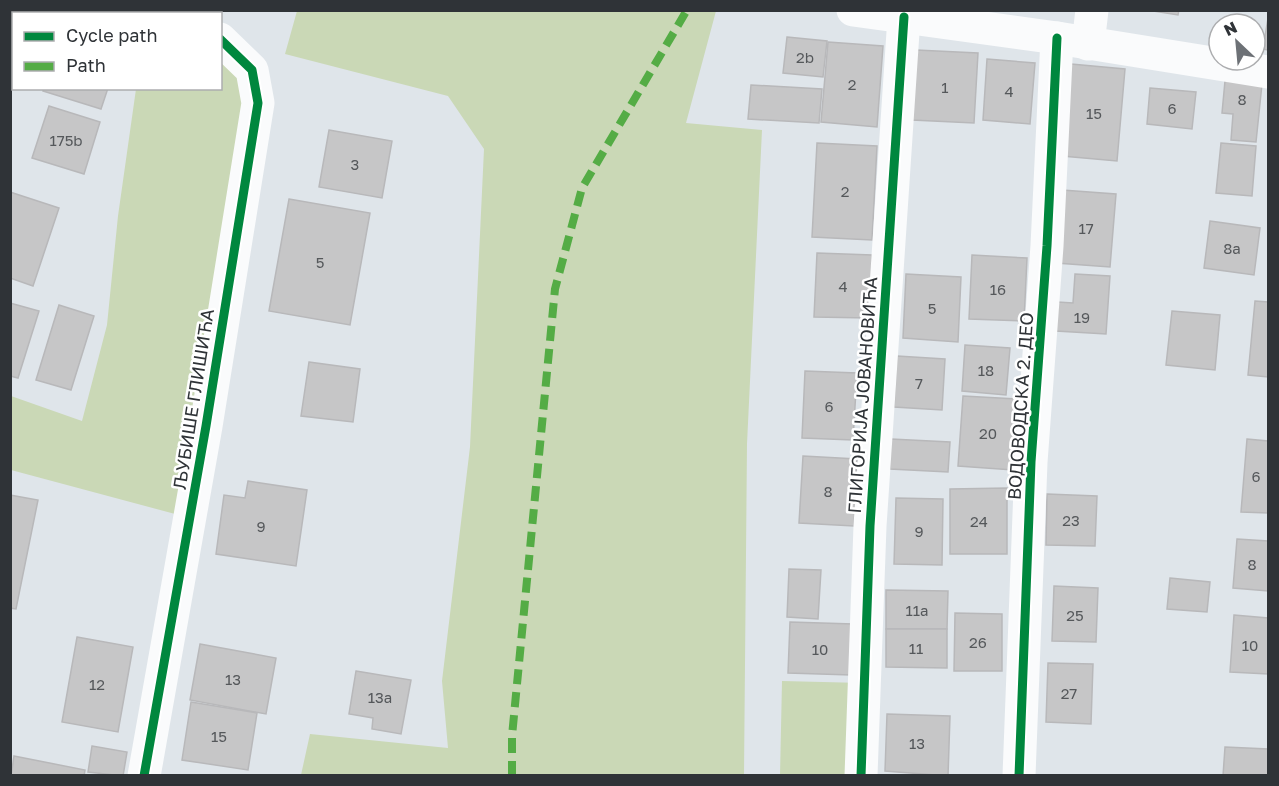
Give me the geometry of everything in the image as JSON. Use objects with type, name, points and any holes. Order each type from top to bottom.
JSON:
[{"type":"street","points":[[853,10],[1057,38],[1269,72]]},
{"type":"street","points":[[1088,44],[1092,10]]},
{"type":"street","name":"ГЛИГОРИЈА ЈОВАНОВИЋА","points":[[861,776],[870,526],[904,17]]},
{"type":"street","name":"ВОДОВОДСКА 2. ДЕО","points":[[1019,776],[1031,462],[1047,246],[1057,38]]},
{"type":"street","name":"ЉУБИШЕ ГЛИШИЋА","points":[[144,776],[204,437],[258,103],[252,70],[222,41]]},
{"type":"green space","points":[[297,11],[716,11],[686,123],[762,130],[747,444],[744,775],[301,775],[310,734],[448,748],[442,681],[470,447],[484,149],[448,96],[285,54]]},
{"type":"green space","points":[[222,40],[252,70],[190,518],[11,470],[11,396],[82,421],[107,325],[118,216],[136,90],[222,90]]},
{"type":"green space","points":[[782,681],[863,683],[861,775],[780,776]]},
{"type":"building","points":[[1147,10],[1179,10],[1178,15]]},
{"type":"building","points":[[1268,18],[1268,50],[1267,50]]},
{"type":"building","points":[[787,37],[827,41],[823,77],[783,73]]},
{"type":"building","points":[[828,42],[883,46],[877,127],[821,122]]},
{"type":"building","points":[[916,50],[978,53],[974,123],[912,120]]},
{"type":"building","points":[[987,59],[1035,63],[1030,124],[983,120]]},
{"type":"building","points":[[1071,64],[1125,69],[1117,161],[1062,156]]},
{"type":"building","points":[[1225,81],[1262,84],[1256,142],[1231,140],[1233,114],[1222,113]]},
{"type":"building","points":[[751,85],[822,89],[819,123],[748,119]]},
{"type":"building","points":[[1150,88],[1196,92],[1192,129],[1147,124]]},
{"type":"building","points":[[43,90],[107,90],[101,109]]},
{"type":"building","points":[[49,106],[100,122],[84,174],[32,158]]},
{"type":"building","points":[[329,130],[392,141],[382,198],[319,187]]},
{"type":"building","points":[[817,143],[877,146],[872,240],[812,237]]},
{"type":"building","points":[[1221,143],[1256,146],[1252,196],[1216,193]]},
{"type":"building","points":[[1062,190],[1116,194],[1110,267],[1056,263]]},
{"type":"building","points":[[10,192],[59,208],[33,286],[10,278]]},
{"type":"building","points":[[289,199],[370,213],[350,325],[269,311]]},
{"type":"building","points":[[1210,221],[1260,228],[1254,275],[1204,268]]},
{"type":"building","points":[[817,253],[872,255],[869,318],[814,317]]},
{"type":"building","points":[[972,255],[1027,258],[1024,321],[969,319]]},
{"type":"building","points":[[906,274],[961,277],[958,342],[903,338]]},
{"type":"building","points":[[1075,274],[1110,276],[1106,334],[1056,331],[1058,302],[1073,303]]},
{"type":"building","points":[[1255,301],[1268,302],[1268,377],[1248,375]]},
{"type":"building","points":[[10,303],[39,311],[18,378],[10,376]]},
{"type":"building","points":[[59,305],[94,316],[71,390],[36,380]]},
{"type":"building","points":[[1172,311],[1220,315],[1215,370],[1166,365]]},
{"type":"building","points":[[965,345],[1010,348],[1006,395],[962,391]]},
{"type":"building","points":[[897,356],[945,359],[942,410],[894,407]]},
{"type":"building","points":[[309,362],[360,369],[353,422],[301,416]]},
{"type":"building","points":[[805,371],[857,373],[853,440],[802,438]]},
{"type":"building","points":[[963,396],[1017,399],[1013,470],[958,466]]},
{"type":"building","points":[[891,439],[950,442],[948,472],[890,469]]},
{"type":"building","points":[[1247,439],[1268,441],[1268,513],[1241,512]]},
{"type":"building","points":[[803,456],[857,459],[854,526],[799,523]]},
{"type":"building","points":[[248,481],[307,490],[296,566],[216,554],[224,495],[245,498]]},
{"type":"building","points":[[1007,488],[1007,554],[950,554],[950,489]]},
{"type":"building","points":[[1047,494],[1097,496],[1095,546],[1046,545]]},
{"type":"building","points":[[10,495],[38,500],[16,609],[10,608]]},
{"type":"building","points":[[896,498],[943,499],[942,565],[894,564]]},
{"type":"building","points":[[1237,539],[1268,541],[1268,591],[1233,588]]},
{"type":"building","points":[[789,569],[821,570],[818,619],[787,617]]},
{"type":"building","points":[[1170,578],[1210,582],[1207,612],[1167,609]]},
{"type":"building","points":[[1054,586],[1098,588],[1096,642],[1052,641]]},
{"type":"building","points":[[886,590],[948,591],[947,629],[886,629]]},
{"type":"building","points":[[955,613],[1002,614],[1002,671],[954,671]]},
{"type":"building","points":[[1234,615],[1268,618],[1268,674],[1230,672]]},
{"type":"building","points":[[790,622],[853,624],[851,675],[788,673]]},
{"type":"building","points":[[886,629],[947,629],[947,668],[886,667]]},
{"type":"building","points":[[77,637],[133,647],[118,732],[62,722]]},
{"type":"building","points":[[200,644],[276,658],[266,714],[190,700]]},
{"type":"building","points":[[1048,663],[1093,664],[1091,724],[1046,722]]},
{"type":"building","points":[[356,671],[411,680],[401,734],[372,729],[373,718],[349,714]]},
{"type":"building","points":[[191,702],[257,713],[248,770],[182,760]]},
{"type":"building","points":[[887,714],[950,716],[948,776],[885,771]]},
{"type":"building","points":[[92,746],[127,752],[123,776],[88,772]]},
{"type":"building","points":[[1225,747],[1268,749],[1268,776],[1223,776]]},
{"type":"building","points":[[14,756],[85,770],[84,776],[11,776]]},
{"type":"marked path","points":[[512,776],[512,736],[555,289],[582,188],[687,10]]},
{"type":"cycle path","points":[[861,776],[870,526],[904,17]]},
{"type":"cycle path","points":[[1019,776],[1031,462],[1047,246],[1057,38]]},
{"type":"cycle path","points":[[144,776],[206,426],[258,103],[252,70],[222,41]]}]
